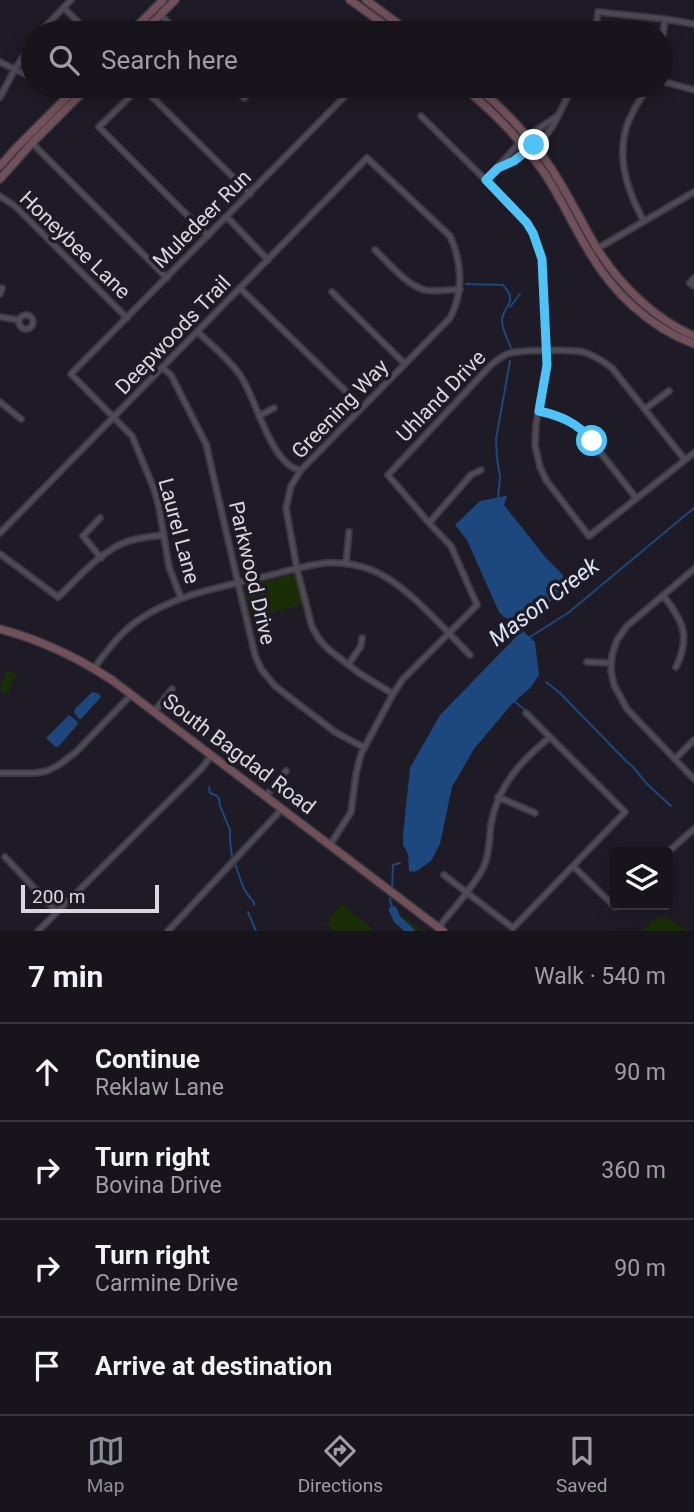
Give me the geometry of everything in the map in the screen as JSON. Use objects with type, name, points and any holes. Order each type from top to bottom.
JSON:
[{"type":"main road","points":[[142,21],[163,0]]},
{"type":"main road","points":[[154,21],[175,0]]},
{"type":"main road","points":[[350,0],[379,21]]},
{"type":"main road","points":[[366,0],[395,21]]},
{"type":"main road","points":[[0,166],[66,98]]},
{"type":"main road","points":[[0,179],[77,98]]},
{"type":"main road","points":[[476,98],[497,116],[520,142],[531,147]]},
{"type":"main road","points":[[489,98],[527,136],[531,147],[568,195],[609,281],[636,309],[659,327],[694,344]]},
{"type":"main road","points":[[593,251],[646,305],[694,336]]},
{"type":"main road","name":"South Bagdad Road","points":[[0,629],[50,645],[94,668],[441,929]]},
{"type":"street","points":[[51,21],[71,0]]},
{"type":"street","points":[[64,8],[77,21]]},
{"type":"street","points":[[597,21],[598,12],[694,24]]},
{"type":"street","points":[[160,15],[166,21]]},
{"type":"street","points":[[0,97],[21,60]]},
{"type":"street","points":[[0,62],[21,72]]},
{"type":"street","points":[[673,84],[694,90]]},
{"type":"street","points":[[129,98],[99,127],[208,236]]},
{"type":"street","points":[[153,98],[250,194]]},
{"type":"street","name":"Muledeer Run","points":[[71,374],[343,98]]},
{"type":"street","points":[[498,168],[514,161],[546,135],[567,98]]},
{"type":"street","points":[[641,98],[629,121],[624,152],[626,180],[644,221]]},
{"type":"street","points":[[421,116],[527,223],[538,246],[542,259],[547,351],[535,445],[540,467],[550,487],[589,536],[694,453]]},
{"type":"street","points":[[486,180],[520,142],[557,116]]},
{"type":"street","points":[[32,143],[167,278]]},
{"type":"street","name":"Deepwoods Trail","points":[[0,533],[367,158]]},
{"type":"street","name":"Greening Way","points":[[367,158],[450,236],[456,250],[460,289],[457,306],[450,318],[300,470],[291,486],[286,508],[297,569],[315,633],[328,649],[348,665],[393,694]]},
{"type":"street","points":[[593,251],[694,191]]},
{"type":"street","name":"Honeybee Lane","points":[[0,196],[15,206],[127,318]]},
{"type":"street","points":[[227,217],[268,260]]},
{"type":"street","points":[[376,250],[417,286],[434,290],[460,289]]},
{"type":"street","points":[[692,285],[694,278]]},
{"type":"street","points":[[0,294],[2,288]]},
{"type":"street","points":[[240,288],[362,407]]},
{"type":"street","points":[[332,292],[405,364]]},
{"type":"street","points":[[0,317],[19,320]]},
{"type":"street","points":[[198,332],[239,373],[277,451],[293,468],[300,470]]},
{"type":"street","name":"Uhland Drive","points":[[429,523],[388,475],[472,385],[501,357],[509,354],[570,350],[597,357],[612,368],[685,460]]},
{"type":"street","name":"Parkwood Drive","points":[[163,368],[171,375],[206,444],[256,655],[264,673],[275,686],[335,732],[363,747]]},
{"type":"street","name":"Laurel Lane","points":[[71,374],[132,436],[154,489],[169,567],[181,598]]},
{"type":"street","points":[[645,409],[669,391]]},
{"type":"street","points":[[0,402],[21,419]]},
{"type":"street","points":[[259,416],[274,408]]},
{"type":"street","points":[[539,411],[558,416],[579,427],[636,498]]},
{"type":"street","points":[[330,845],[351,812],[357,765],[363,747],[393,694],[403,679],[477,605],[451,546],[429,523],[471,475],[481,470]]},
{"type":"street","points":[[100,518],[83,536],[102,558]]},
{"type":"street","points":[[346,564],[349,532]]},
{"type":"street","points":[[0,554],[58,597],[113,549],[125,542],[163,535]]},
{"type":"street","points":[[94,668],[113,643],[137,621],[181,598],[326,563],[346,564],[370,570],[393,582],[470,655]]},
{"type":"street","points":[[694,569],[627,626],[617,640],[611,663],[614,685],[627,709],[694,779]]},
{"type":"street","points":[[663,595],[674,609],[683,628],[685,641],[676,667]]},
{"type":"street","points":[[348,665],[361,646],[362,638]]},
{"type":"street","points":[[587,662],[611,663]]},
{"type":"street","points":[[154,712],[172,689]]},
{"type":"street","points":[[0,774],[35,773],[59,765],[76,752],[131,695]]},
{"type":"street","points":[[444,874],[513,928],[625,812],[526,713]]},
{"type":"street","points":[[441,929],[483,868],[488,855],[498,797],[514,770],[550,737]]},
{"type":"street","points":[[675,759],[694,740]]},
{"type":"street","points":[[38,931],[212,755]]},
{"type":"street","points":[[266,797],[286,771]]},
{"type":"street","points":[[498,797],[535,813]]},
{"type":"street","points":[[168,931],[282,809]]},
{"type":"street","points":[[673,848],[694,830]]},
{"type":"street","points":[[5,857],[57,912]]},
{"type":"street","points":[[573,866],[610,900]]},
{"type":"green space","points":[[293,574],[297,578],[303,605],[250,617],[244,587]]},
{"type":"green space","points":[[6,672],[16,676],[6,693],[0,687]]},
{"type":"green space","points":[[341,904],[372,928],[370,931],[334,931],[326,924]]},
{"type":"green space","points":[[392,912],[396,912],[423,931],[403,931]]},
{"type":"green space","points":[[664,916],[687,931],[643,931],[652,921]]},
{"type":"water","points":[[507,496],[504,505],[562,574],[567,585],[551,601],[513,622],[499,612],[467,540],[455,525],[480,501]]},
{"type":"water","points":[[523,631],[535,642],[539,675],[474,749],[452,787],[440,844],[431,861],[414,872],[409,871],[403,835],[410,768],[440,715],[517,634]]},
{"type":"water","points":[[92,692],[101,697],[79,719],[75,709]]},
{"type":"water","points":[[69,715],[78,724],[56,747],[46,738]]},
{"type":"waterway","points":[[466,284],[503,285],[508,291],[510,300],[502,321],[511,348]]},
{"type":"waterway","points":[[510,307],[520,294]]},
{"type":"waterway","points":[[498,498],[500,477],[496,439],[510,361]]},
{"type":"waterway","name":"Mason Creek","points":[[530,637],[568,613],[694,508]]},
{"type":"waterway","points":[[546,682],[671,806]]},
{"type":"waterway","points":[[514,701],[526,711]]},
{"type":"waterway","points":[[209,787],[210,793],[219,799],[230,830],[232,856]]},
{"type":"waterway","name":"Mason Creek","points":[[392,888],[393,865],[400,863]]},
{"type":"waterway","points":[[235,864],[244,889],[254,905]]},
{"type":"waterway","name":"Mason Creek","points":[[391,894],[393,910]]},
{"type":"waterway","name":"Mason Creek","points":[[393,910],[397,919],[410,931]]},
{"type":"waterway","points":[[248,912],[256,931]]},
{"type":"route","points":[[534,145],[514,161],[498,168],[486,180],[527,223],[542,259],[547,365],[539,411],[569,420],[592,441]]}]
